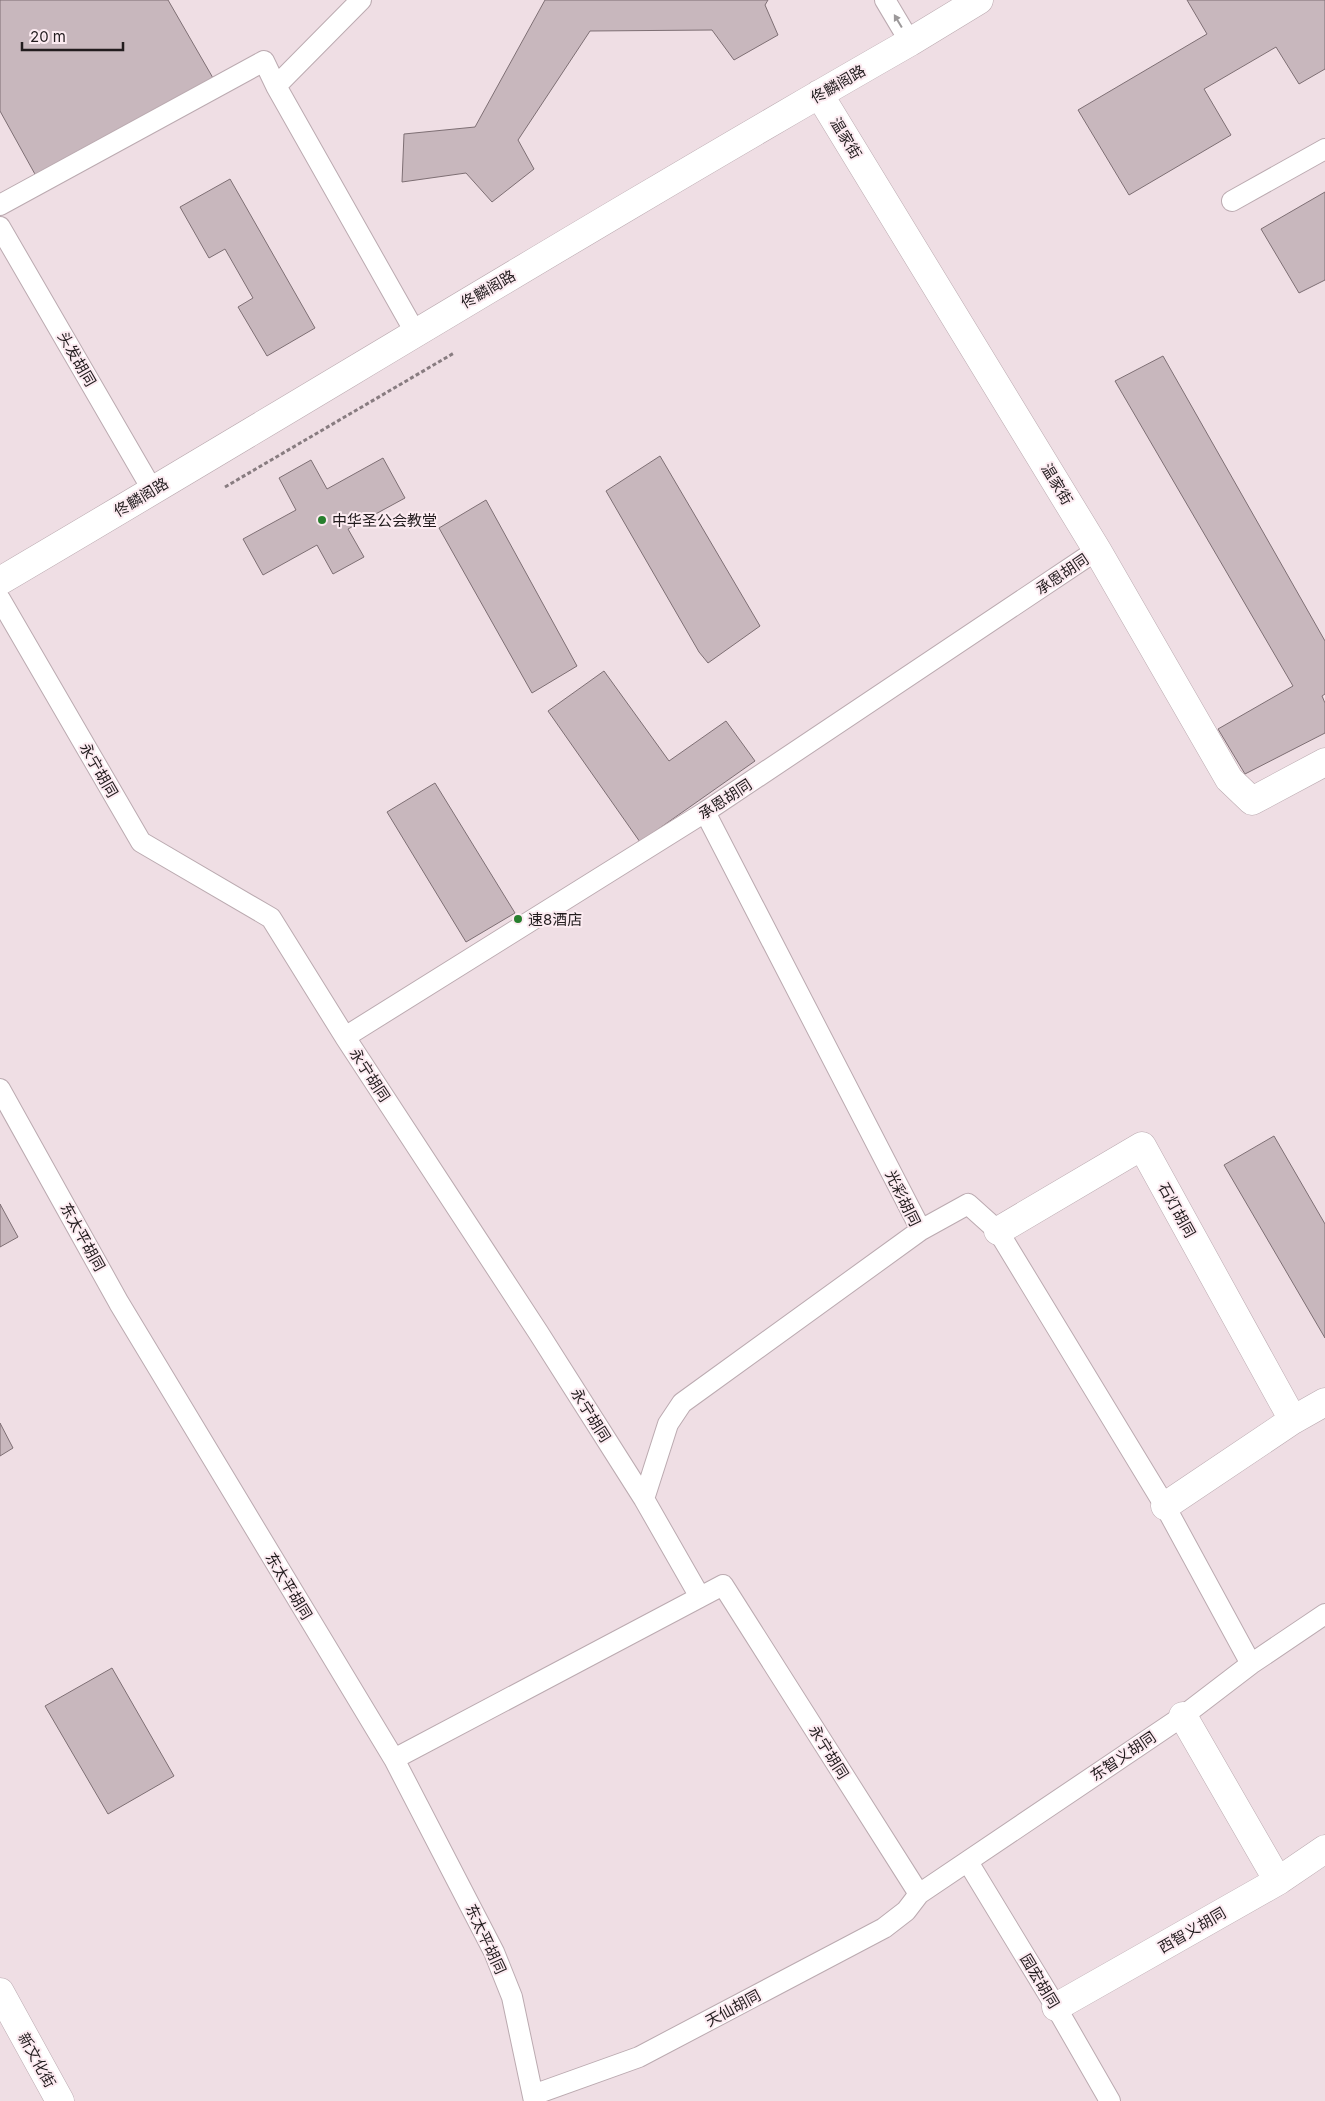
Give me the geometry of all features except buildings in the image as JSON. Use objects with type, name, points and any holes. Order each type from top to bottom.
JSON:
[{"type":"street","name":"佟麟阁路","points":[[0,581],[153,491],[415,332],[979,0]]},
{"type":"street","name":"温家街","points":[[819,94],[1097,550],[1229,779],[1252,801],[1325,762]]},
{"type":"street","name":"石灯胡同","points":[[998,1231],[1142,1146],[1293,1420]]},
{"type":"street","points":[[1165,1506],[1293,1420],[1325,1402]]},
{"type":"street","points":[[1183,1716],[1278,1881]]},
{"type":"street","name":"西智义胡同","points":[[1056,2008],[1278,1881],[1325,1849]]},
{"type":"street","name":"新文化街","points":[[0,1992],[60,2101]]},
{"type":"lane","points":[[276,86],[360,0]]},
{"type":"lane","points":[[885,0],[910,42]]},
{"type":"lane","points":[[0,204],[264,61],[276,86],[415,332]]},
{"type":"lane","points":[[1232,201],[1325,149]]},
{"type":"lane","name":"头发胡同","points":[[0,228],[153,491]]},
{"type":"lane","name":"承恩胡同","points":[[345,1037],[704,812],[1097,550]]},
{"type":"lane","name":"永宁胡同","points":[[0,599],[140,842],[272,918],[345,1037],[538,1332],[644,1500],[700,1598],[723,1585],[919,1894]]},
{"type":"lane","name":"光彩胡同","points":[[644,1500],[668,1424],[682,1403],[920,1230],[704,812]]},
{"type":"lane","name":"东太平胡同","points":[[0,1089],[119,1303],[394,1759],[494,1952],[512,1997],[533,2098]]},
{"type":"lane","points":[[920,1230],[968,1204],[998,1231],[1165,1506],[1251,1664]]},
{"type":"lane","points":[[394,1759],[700,1598]]},
{"type":"lane","name":"东智义胡同","points":[[919,1894],[1183,1716],[1251,1664],[1325,1614]]},
{"type":"lane","name":"园宏胡同","points":[[968,1862],[1110,2101]]},
{"type":"lane","name":"天仙胡同","points":[[533,2098],[639,2057],[884,1928],[906,1912],[919,1894]]},
{"type":"path","points":[[223,488],[454,353]]},
{"type":"place","name":"中华圣公会教堂","points":[[322,520]]},
{"type":"place","name":"速8酒店","points":[[518,919]]}]
